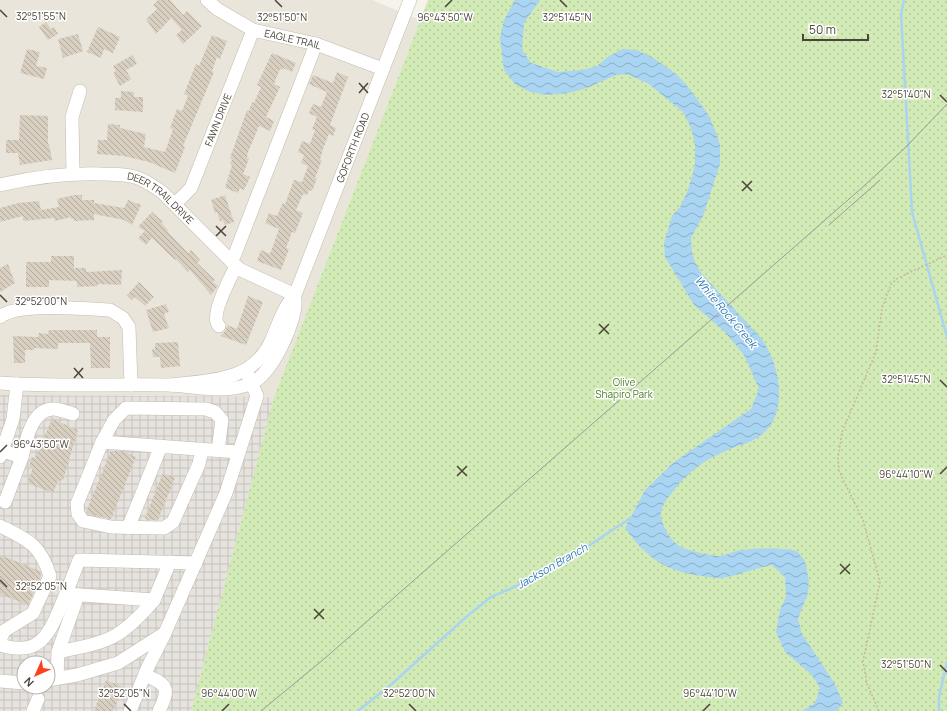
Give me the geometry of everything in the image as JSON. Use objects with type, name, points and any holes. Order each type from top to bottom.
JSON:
[{"type":"street","name":"EAGLE TRAIL","points":[[207,0],[217,9],[253,30],[316,44],[383,69]]},
{"type":"street","name":"GOFORTH ROAD","points":[[171,385],[222,378],[246,371],[263,356],[289,301],[295,295],[410,0]]},
{"type":"street","name":"FAWN DRIVE","points":[[175,204],[190,188],[253,30]]},
{"type":"street","points":[[219,326],[216,318],[218,308],[236,254],[316,44]]},
{"type":"street","points":[[73,173],[72,117],[80,91]]},
{"type":"street","name":"DEER TRAIL DRIVE","points":[[0,185],[33,177],[73,173],[120,174],[135,177],[147,182],[175,204],[234,263],[253,276],[295,295]]},
{"type":"street","name":"GOFORTH ROAD","points":[[0,383],[171,385],[225,389],[238,388],[259,379],[274,361],[286,336],[296,306],[295,295]]},
{"type":"street","points":[[0,317],[8,312],[28,308],[110,310],[118,313],[129,327],[131,385]]},
{"type":"street","points":[[130,711],[226,493],[257,396],[246,371]]},
{"type":"street","points":[[17,384],[13,419],[1,454],[22,457]]},
{"type":"street","points":[[202,450],[199,464],[173,522],[164,528],[111,527],[83,521],[78,514],[77,504],[102,442],[114,420],[126,408],[206,409],[216,412],[222,420],[218,450]]},
{"type":"street","points":[[5,502],[34,421],[44,411],[54,409],[73,414]]},
{"type":"street","points":[[102,442],[238,452]]},
{"type":"street","points":[[128,528],[161,446]]},
{"type":"street","points":[[0,526],[29,540],[45,558],[50,576],[33,613],[4,631],[0,640]]},
{"type":"street","points":[[56,661],[79,560],[196,563]]},
{"type":"street","points":[[58,652],[100,644],[123,633],[138,620],[154,600],[170,562]]},
{"type":"street","points":[[72,595],[154,600]]},
{"type":"street","points":[[0,645],[14,649],[29,648],[40,643],[47,636],[72,595]]},
{"type":"street","points":[[56,678],[77,675],[118,663],[165,633]]},
{"type":"street","points":[[145,675],[157,680],[165,687],[166,696],[159,711]]},
{"type":"street","points":[[0,681],[16,682]]},
{"type":"path","points":[[878,711],[867,684],[863,661],[880,582],[863,520],[839,471],[838,458],[842,432],[876,352],[882,308],[891,284],[898,278],[911,271],[947,255]]},
{"type":"shaded area","points":[[0,0],[372,0],[420,20],[274,397],[0,395]]},
{"type":"shaded area","points":[[0,395],[274,397],[191,711],[0,711]]},
{"type":"green space","name":"Olive Shapiro Park","points":[[428,0],[947,0],[947,711],[191,711],[274,397]]},
{"type":"water","name":"White Rock Creek","points":[[515,0],[540,0],[524,23],[522,50],[531,63],[558,72],[583,70],[597,66],[609,56],[623,49],[636,50],[652,57],[676,74],[686,84],[708,114],[720,145],[720,164],[703,216],[691,238],[692,252],[695,262],[702,274],[762,339],[769,351],[778,378],[778,406],[774,419],[766,430],[755,439],[712,457],[690,473],[677,486],[665,502],[661,512],[661,518],[668,534],[682,548],[720,556],[737,551],[756,549],[777,548],[797,551],[805,561],[809,581],[808,593],[798,619],[802,634],[835,684],[843,703],[836,711],[802,711],[815,703],[820,688],[812,675],[785,652],[776,632],[780,610],[786,596],[785,577],[772,565],[722,578],[690,574],[658,562],[641,548],[625,528],[645,490],[674,462],[751,409],[759,389],[744,355],[725,332],[694,305],[665,257],[664,243],[672,216],[680,207],[688,190],[695,165],[695,145],[691,128],[683,112],[649,84],[627,74],[616,75],[587,88],[568,93],[548,95],[530,92],[515,84],[504,70],[500,38],[504,20]]},
{"type":"building","points":[[158,0],[170,0],[183,15],[187,11],[202,26],[183,44],[176,35],[182,30],[171,18],[156,34],[146,19],[157,9],[153,5]]},
{"type":"building","points":[[46,22],[51,29],[54,27],[58,34],[48,40],[39,27]]},
{"type":"building","points":[[98,27],[120,37],[113,53],[104,49],[101,58],[87,52]]},
{"type":"building","points":[[78,34],[83,51],[63,58],[58,39]]},
{"type":"building","points":[[212,35],[227,41],[220,59],[217,57],[212,71],[214,72],[183,146],[185,147],[175,173],[149,162],[124,156],[97,154],[98,140],[107,140],[108,124],[120,125],[120,128],[146,134],[144,147],[165,152],[173,129],[170,128],[177,109],[182,111],[188,96],[184,94],[196,64],[199,66]]},
{"type":"building","points":[[27,49],[40,52],[36,66],[47,68],[44,79],[20,73]]},
{"type":"building","points":[[272,53],[296,63],[292,72],[283,68],[282,70],[280,69],[274,84],[280,87],[266,117],[274,121],[270,131],[259,126],[248,152],[247,158],[249,159],[243,174],[250,177],[244,190],[240,188],[238,193],[225,188],[232,165],[230,164],[232,159],[230,158],[247,110],[249,111],[252,102],[254,103],[261,87],[257,85]]},
{"type":"building","points":[[133,55],[137,64],[126,70],[131,79],[120,86],[115,77],[114,72],[116,71],[113,66]]},
{"type":"building","points":[[337,72],[348,77],[330,125],[336,128],[333,136],[329,134],[323,149],[320,160],[322,160],[312,191],[309,190],[307,195],[303,194],[296,210],[303,213],[295,233],[292,232],[286,248],[289,249],[281,270],[257,261],[261,250],[270,254],[279,229],[265,223],[269,213],[277,216],[283,203],[285,204],[294,180],[302,182],[308,166],[301,163],[304,155],[298,152],[302,141],[310,144],[315,130],[312,129],[317,117],[309,113],[313,104],[321,107],[327,92],[309,84],[313,75],[333,83]]},
{"type":"building","points":[[121,91],[134,92],[134,97],[143,97],[143,112],[115,110],[115,98],[121,98]]},
{"type":"building","points":[[20,115],[48,116],[48,145],[49,144],[52,160],[20,165],[18,153],[6,153],[6,140],[19,140]]},
{"type":"building","points":[[74,195],[82,195],[82,200],[94,200],[94,203],[124,208],[128,200],[141,205],[132,225],[124,220],[94,214],[94,220],[74,221],[71,217],[55,221],[54,218],[23,221],[23,216],[0,222],[0,208],[18,203],[39,201],[41,210],[59,207],[57,199]]},
{"type":"building","points":[[225,195],[234,222],[225,225],[223,220],[220,221],[217,212],[215,213],[211,200]]},
{"type":"building","points":[[152,212],[163,222],[161,223],[168,230],[167,231],[188,253],[191,250],[200,260],[197,263],[215,280],[213,282],[218,286],[211,295],[190,270],[188,272],[176,259],[175,260],[152,238],[146,245],[138,238],[145,231],[138,227]]},
{"type":"building","points":[[51,256],[74,256],[74,268],[86,268],[86,272],[122,270],[121,285],[98,284],[98,286],[77,287],[77,281],[49,280],[49,287],[26,287],[26,262],[51,262]]},
{"type":"building","points":[[8,264],[15,283],[0,292],[0,268]]},
{"type":"building","points":[[139,282],[154,297],[145,306],[135,297],[132,300],[127,295]]},
{"type":"building","points":[[248,296],[263,302],[246,345],[221,336],[226,330],[227,325],[237,329]]},
{"type":"building","points":[[166,304],[169,312],[164,314],[169,328],[153,332],[146,310]]},
{"type":"building","points":[[49,330],[97,330],[97,337],[110,337],[110,368],[91,368],[90,343],[58,343],[58,349],[34,348],[34,350],[25,350],[25,363],[14,363],[13,336],[38,337],[39,333],[48,334]]},
{"type":"building","points":[[178,342],[180,366],[161,368],[160,357],[153,357],[152,349],[155,349],[155,343]]},
{"type":"building","points":[[52,419],[78,430],[63,480],[58,481],[53,493],[27,483],[33,468],[29,466],[32,457],[35,458]]},
{"type":"building","points":[[111,451],[122,451],[136,457],[111,519],[88,514],[86,512]]},
{"type":"building","points":[[163,473],[175,478],[158,520],[148,520],[145,518]]},
{"type":"building","points":[[0,555],[40,571],[41,576],[28,605],[0,594]]},
{"type":"building","points":[[106,680],[123,687],[113,711],[94,711]]},
{"type":"waterway","points":[[904,0],[901,14],[912,212],[947,337]]},
{"type":"waterway","name":"Jackson Branch","points":[[358,711],[394,682],[465,618],[491,597],[533,579],[587,547],[632,517]]},
{"type":"waterway","points":[[939,711],[939,697],[947,662]]},
{"type":"tram line","points":[[261,711],[324,659],[865,185],[907,146],[947,104]]},
{"type":"tram line","points":[[829,225],[880,180]]}]
